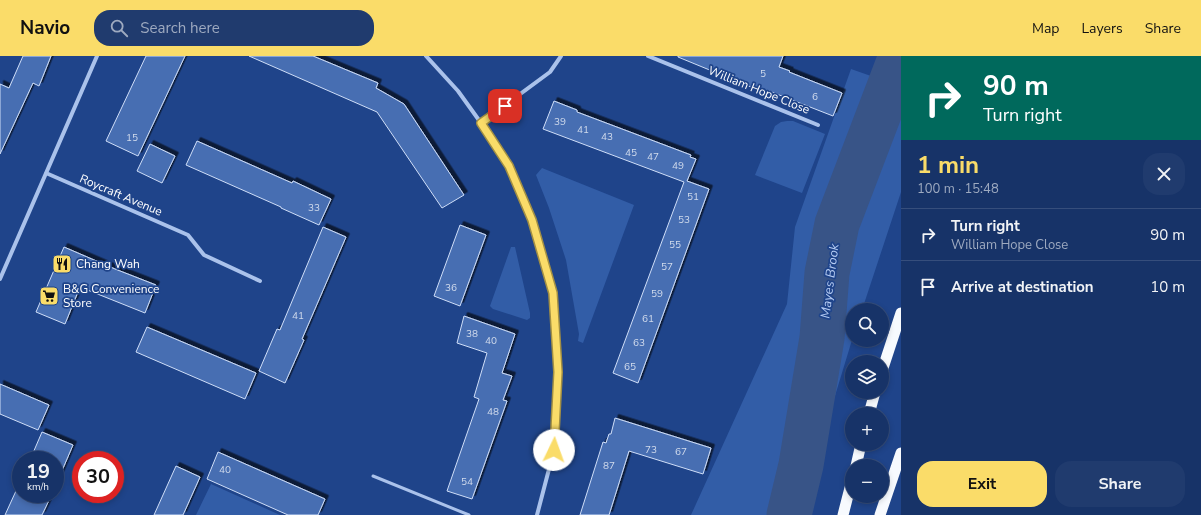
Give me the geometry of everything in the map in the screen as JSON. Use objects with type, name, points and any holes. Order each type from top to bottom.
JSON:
[{"type":"highway","points":[[887,355],[901,313]]},
{"type":"highway","points":[[880,515],[901,453]]},
{"type":"highway","points":[[843,515],[846,503]]},
{"type":"street","points":[[0,279],[97,56]]},
{"type":"street","points":[[426,56],[458,92],[481,123],[509,166],[532,220],[553,293],[558,372],[554,450],[537,515]]},
{"type":"street","points":[[481,123],[550,72],[561,56]]},
{"type":"street","name":"William Hope Close","points":[[648,56],[818,125]]},
{"type":"street","name":"Roycraft Avenue","points":[[46,174],[188,235],[204,256],[260,281]]},
{"type":"lane","points":[[373,476],[469,515]]},
{"type":"shaded area","points":[[879,56],[901,56],[901,192],[864,303],[845,303],[845,347],[850,347],[847,355],[845,355],[845,363],[831,409],[806,515],[691,515],[787,304],[795,227],[851,69],[871,76]]},
{"type":"shaded area","points":[[793,121],[825,134],[802,193],[755,175],[775,126],[781,122]]},
{"type":"shaded area","points":[[542,168],[634,205],[583,343],[578,341],[579,334],[566,260],[549,208],[536,175]]},
{"type":"shaded area","points":[[511,247],[515,247],[530,313],[530,318],[527,320],[493,309],[490,306]]},
{"type":"shaded area","points":[[211,484],[280,515],[196,515]]},
{"type":"building","points":[[23,56],[51,56],[39,86],[33,83],[0,154],[0,84],[9,88]]},
{"type":"building","points":[[146,56],[185,56],[138,156],[106,141]]},
{"type":"building","points":[[249,56],[313,56],[378,83],[376,88],[404,104],[464,195],[442,208],[377,112]]},
{"type":"building","points":[[678,56],[783,56],[779,67],[842,93],[833,116],[769,91],[768,94]]},
{"type":"building","points":[[554,101],[577,110],[577,112],[691,155],[690,157],[696,159],[687,181],[709,189],[638,383],[613,373],[684,182],[543,129]]},
{"type":"building","points":[[197,141],[292,183],[293,181],[331,199],[319,225],[186,165]]},
{"type":"building","points":[[150,144],[175,156],[162,183],[137,171]]},
{"type":"building","points":[[460,225],[486,235],[460,306],[434,296]]},
{"type":"building","points":[[323,227],[346,237],[302,339],[304,340],[285,383],[259,371],[277,329],[280,330]]},
{"type":"building","points":[[64,247],[156,285],[145,313],[80,287],[65,324],[36,312]]},
{"type":"building","points":[[464,316],[515,334],[502,373],[512,376],[503,400],[507,401],[472,499],[447,491],[479,399],[474,397],[487,353],[457,343]]},
{"type":"building","points":[[147,327],[256,373],[245,399],[136,352]]},
{"type":"building","points":[[0,384],[49,405],[38,430],[0,414]]},
{"type":"building","points":[[615,418],[711,448],[703,474],[629,451],[609,515],[580,515],[603,442],[606,443],[609,434],[611,434]]},
{"type":"building","points":[[42,432],[73,445],[64,466],[64,451],[34,451]]},
{"type":"building","points":[[218,452],[325,499],[318,515],[288,515],[207,479]]},
{"type":"building","points":[[176,466],[200,477],[183,515],[154,515]]},
{"type":"building","points":[[12,500],[12,503],[48,503],[42,515],[5,515]]},
{"type":"waterway","name":"Mayes Brook","points":[[789,515],[801,465],[822,338],[827,273],[837,224],[901,56]]},
{"type":"place","name":"Chang Wah","points":[[62,264]]},
{"type":"place","name":"B&G Convenience Store","points":[[49,296]]},
{"type":"route","points":[[505,106],[481,123],[509,166],[532,220],[553,293],[558,372],[554,450]]}]
